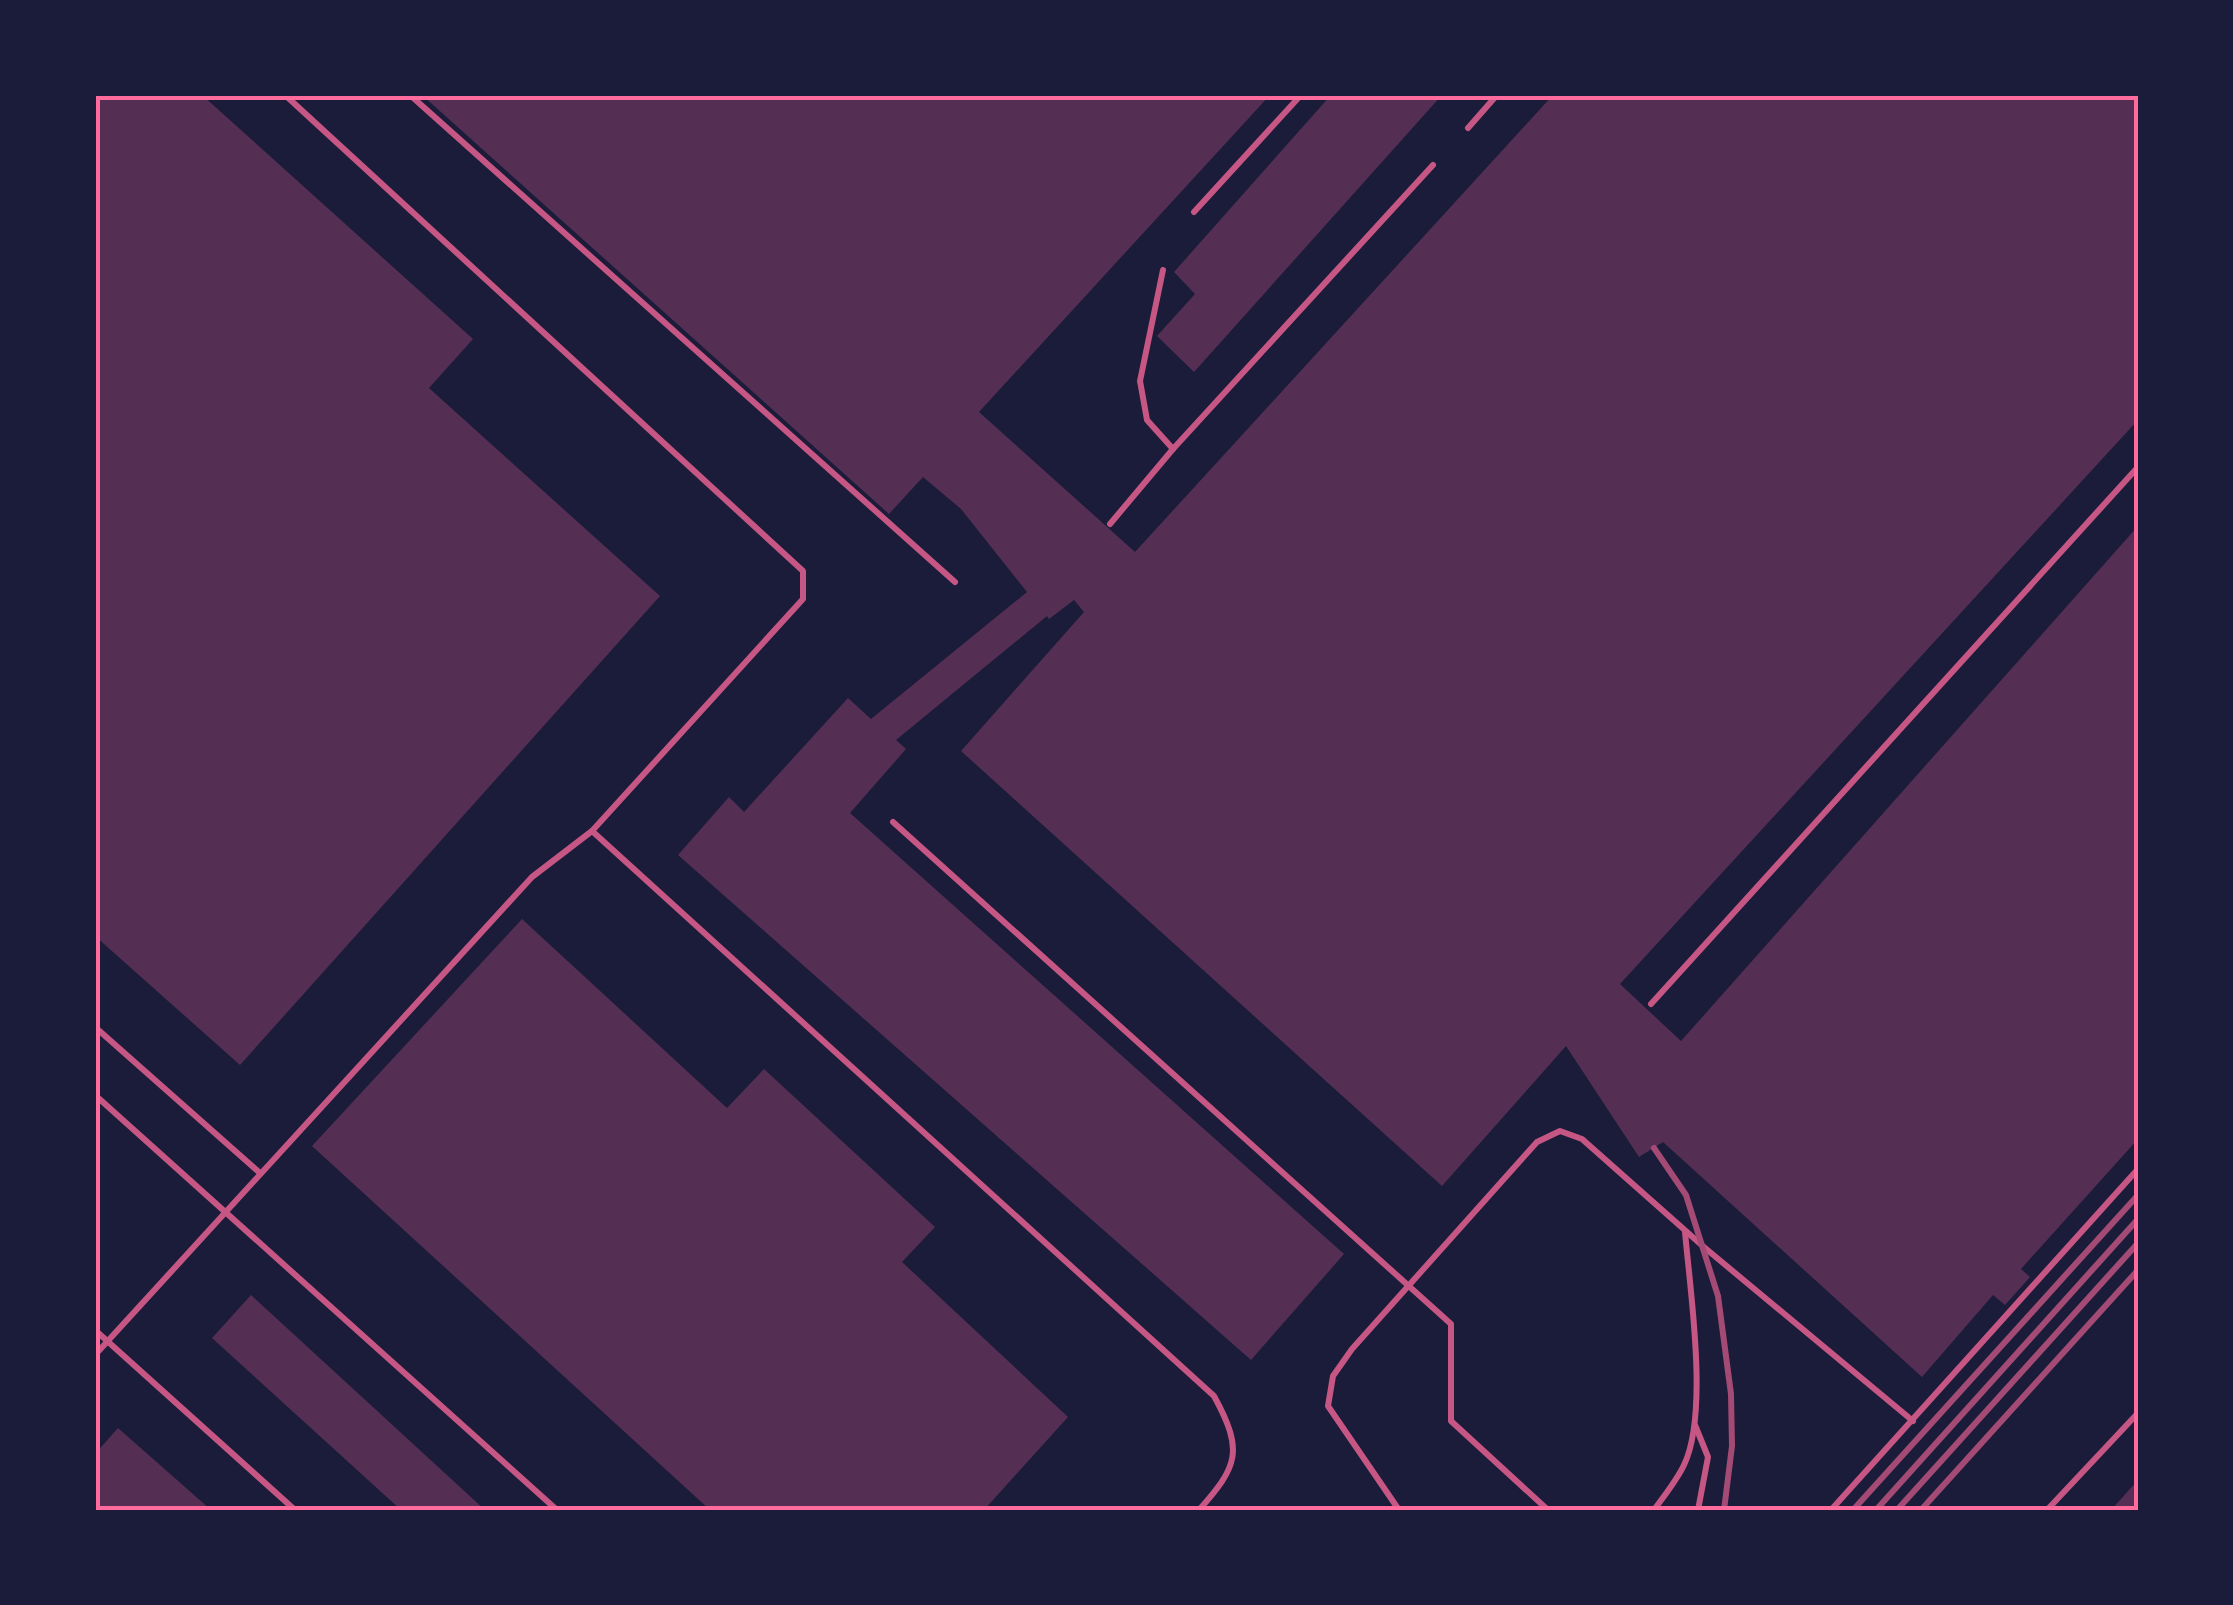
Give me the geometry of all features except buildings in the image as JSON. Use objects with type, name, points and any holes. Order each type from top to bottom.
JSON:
[{"type":"lane","points":[[95,1355],[532,877],[592,832],[803,598],[803,571],[285,95]]},
{"type":"lane","points":[[410,95],[955,582]]},
{"type":"lane","points":[[1194,212],[1301,95]]},
{"type":"lane","points":[[1468,128],[1497,95]]},
{"type":"lane","points":[[1110,524],[1173,449],[1433,166]]},
{"type":"lane","points":[[1164,270],[1140,382],[1148,420],[1173,449]]},
{"type":"lane","points":[[1651,1004],[2138,468]]},
{"type":"lane","points":[[893,822],[1451,1324],[1451,1422],[1548,1510]]},
{"type":"lane","points":[[592,832],[1214,1396],[1228,1422],[1233,1446],[1229,1476],[1199,1510]]},
{"type":"lane","points":[[95,1027],[260,1172]]},
{"type":"lane","points":[[95,1095],[557,1510]]},
{"type":"lane","points":[[1399,1510],[1328,1406],[1333,1376],[1352,1349],[1537,1142],[1560,1131],[1582,1139],[1684,1230],[1913,1421]]},
{"type":"lane","points":[[1831,1510],[2138,1169]]},
{"type":"lane","points":[[1654,1510],[1686,1463],[1694,1421],[1696,1350],[1684,1230]]},
{"type":"lane","points":[[95,1330],[295,1510]]},
{"type":"lane","points":[[2048,1510],[2138,1414]]},
{"type":"lane","points":[[1694,1421],[1708,1458],[1698,1510]]},
{"type":"railway","points":[[1654,1148],[1686,1195],[1718,1296],[1731,1394],[1732,1446],[1724,1510]]},
{"type":"railway","points":[[1853,1510],[2138,1195]]},
{"type":"railway","points":[[1876,1510],[2138,1219]]},
{"type":"railway","points":[[1897,1510],[2138,1243]]},
{"type":"railway","points":[[1921,1510],[2138,1270]]}]
